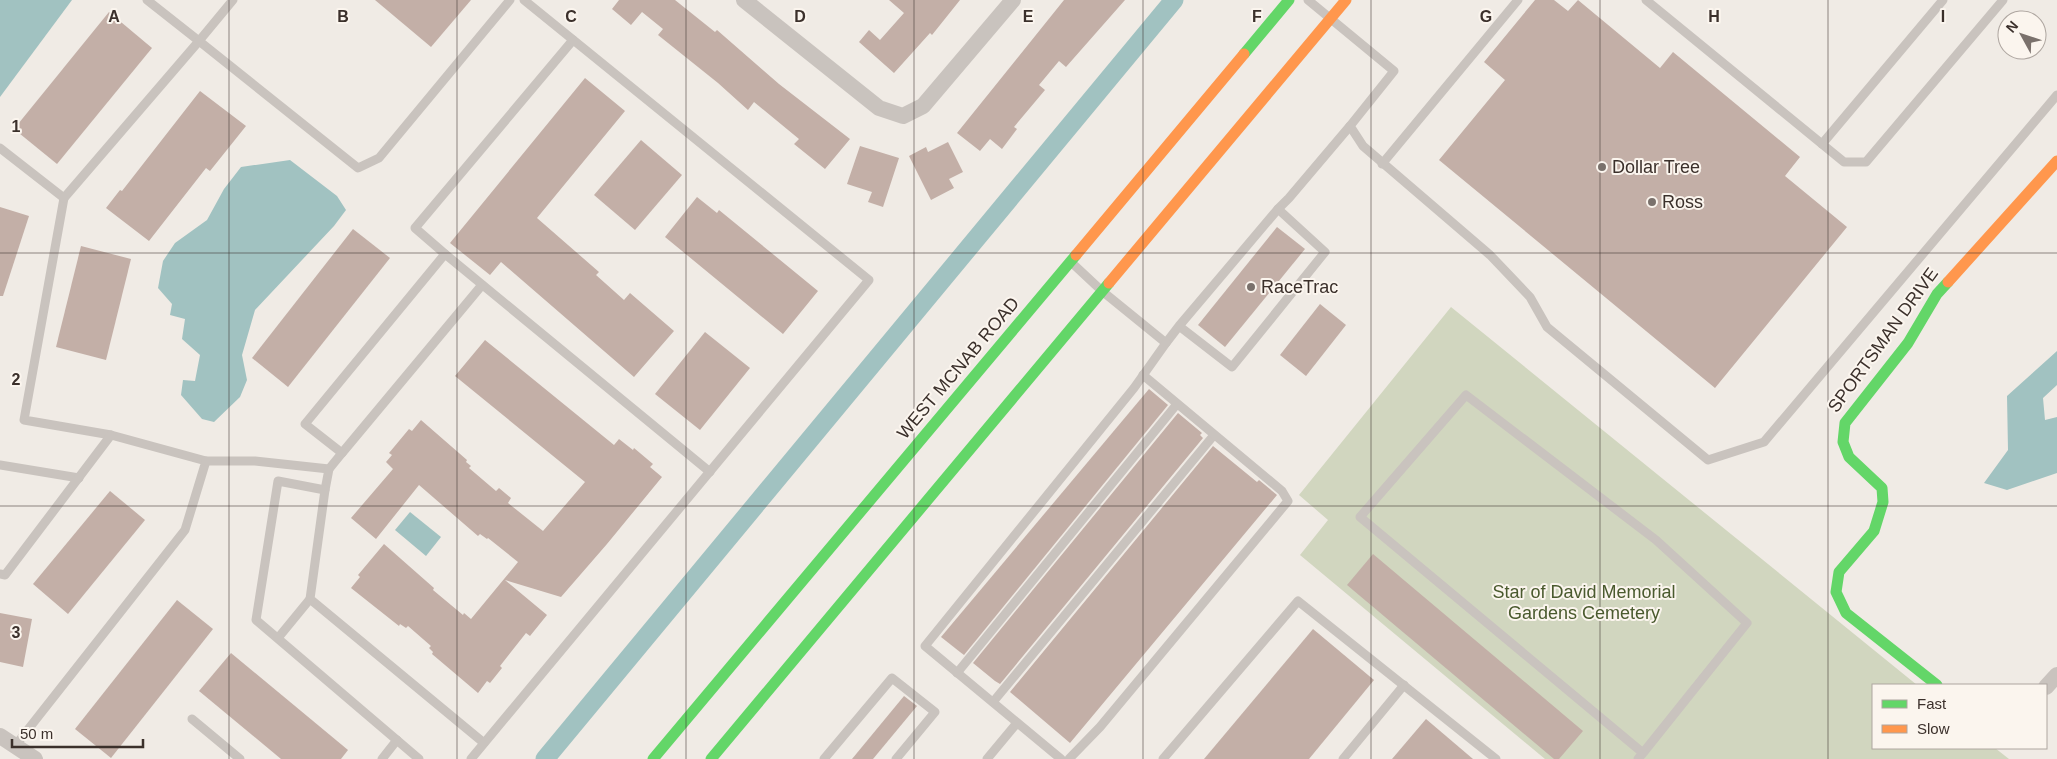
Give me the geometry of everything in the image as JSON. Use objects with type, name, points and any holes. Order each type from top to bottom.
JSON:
[{"type":"main road","name":"WEST MCNAB ROAD","points":[[658,757],[1289,0]]},
{"type":"main road","points":[[710,759],[1346,0]]},
{"type":"main road","name":"SPORTSMAN DRIVE","points":[[1936,684],[1846,613],[1836,592],[1839,572],[1874,531],[1883,502],[1882,488],[1849,456],[1843,442],[1845,423],[1908,343],[1937,294],[2057,161]]},
{"type":"street","points":[[749,1],[879,108],[903,116],[923,106],[1013,0]]},
{"type":"street","points":[[2047,687],[2057,675]]},
{"type":"street","points":[[0,736],[35,759]]},
{"type":"lane","points":[[147,0],[358,168],[379,158],[510,0]]},
{"type":"lane","points":[[233,0],[64,198],[24,420],[111,435],[206,461],[255,461],[328,469]]},
{"type":"lane","points":[[471,759],[869,280],[524,0]]},
{"type":"lane","points":[[1061,759],[925,646],[1144,375],[1179,326],[1350,126],[1394,71],[1308,0]]},
{"type":"lane","points":[[1382,164],[1518,0]]},
{"type":"lane","points":[[1646,0],[1844,162],[1866,162],[2003,0]]},
{"type":"lane","points":[[1822,144],[1943,0]]},
{"type":"lane","points":[[573,40],[415,228],[710,472]]},
{"type":"lane","points":[[1350,126],[1362,146],[1490,255],[1530,296],[1547,327],[1708,460],[1764,442],[2057,95]]},
{"type":"lane","points":[[0,148],[64,198]]},
{"type":"lane","points":[[1179,326],[1232,367],[1324,252],[1278,209]]},
{"type":"lane","points":[[342,454],[305,424],[445,254]]},
{"type":"lane","points":[[1070,261],[1102,291],[1166,343]]},
{"type":"lane","points":[[278,638],[310,599],[328,469],[482,285]]},
{"type":"lane","points":[[1069,759],[1100,728],[1288,501],[1282,491],[1144,375]]},
{"type":"lane","points":[[1466,395],[1656,540],[1747,623],[1640,756],[1360,517],[1466,395]]},
{"type":"lane","points":[[957,673],[1177,404]]},
{"type":"lane","points":[[0,574],[5,575],[111,435]]},
{"type":"lane","points":[[993,702],[1214,435]]},
{"type":"lane","points":[[15,746],[186,530],[206,461]]},
{"type":"lane","points":[[0,466],[79,478]]},
{"type":"lane","points":[[325,490],[278,481],[256,620],[419,759]]},
{"type":"lane","points":[[310,599],[484,743]]},
{"type":"lane","points":[[1163,759],[1298,600],[1496,759]]},
{"type":"lane","points":[[824,759],[892,678],[935,712],[896,759]]},
{"type":"lane","points":[[1343,759],[1404,685]]},
{"type":"lane","points":[[192,718],[240,759]]},
{"type":"lane","points":[[987,759],[1017,723]]},
{"type":"lane","points":[[382,759],[397,740]]},
{"type":"green space","name":"Star of David Memorial Gardens Cemetery","points":[[1451,307],[1916,684],[1872,684],[1872,749],[1996,749],[2009,759],[1545,759],[1300,555],[1328,520],[1299,495]]},
{"type":"water","points":[[0,0],[72,0],[0,97]]},
{"type":"water","points":[[290,160],[337,196],[346,210],[334,226],[255,310],[242,355],[247,380],[240,397],[214,422],[202,419],[181,395],[183,380],[195,381],[200,355],[182,339],[185,319],[170,315],[172,304],[158,288],[163,261],[175,243],[207,220],[224,189],[241,167]]},
{"type":"water","points":[[2057,351],[2057,385],[2043,398],[2045,420],[2057,417],[2057,473],[2007,490],[1984,483],[2008,450],[2007,396]]},
{"type":"water","points":[[410,512],[441,537],[426,556],[395,530]]},
{"type":"building","points":[[375,0],[471,0],[431,47]]},
{"type":"building","points":[[619,0],[675,0],[715,32],[717,30],[779,84],[850,139],[825,169],[794,144],[799,139],[754,102],[748,110],[718,83],[658,35],[663,29],[642,12],[631,25],[612,9]]},
{"type":"building","points":[[889,0],[960,0],[932,35],[930,33],[894,73],[859,42],[869,30],[880,40],[904,13]]},
{"type":"building","points":[[1064,0],[1125,0],[1066,67],[1059,61],[1039,85],[1045,90],[1014,127],[1017,129],[1002,149],[990,139],[980,151],[957,133]]},
{"type":"building","name":"Ross","points":[[1535,0],[1554,0],[1568,11],[1578,0],[1660,68],[1673,52],[1800,157],[1785,176],[1847,227],[1715,388],[1439,160],[1505,80],[1484,62]]},
{"type":"building","points":[[109,12],[152,48],[57,164],[14,129]]},
{"type":"building","points":[[585,78],[625,111],[537,218],[599,272],[596,275],[624,300],[630,293],[674,331],[634,377],[501,262],[490,275],[450,243]]},
{"type":"building","points":[[200,91],[246,126],[210,171],[206,168],[149,241],[106,208],[120,190],[122,191]]},
{"type":"building","points":[[641,140],[682,175],[635,230],[594,195]]},
{"type":"building","points":[[948,142],[963,172],[949,179],[954,188],[931,200],[909,156],[926,147],[928,152]]},
{"type":"building","points":[[860,146],[899,158],[883,207],[868,202],[872,192],[847,184]]},
{"type":"building","points":[[697,197],[717,213],[719,210],[818,291],[783,334],[665,237]]},
{"type":"building","points":[[0,207],[29,216],[3,296],[0,296]]},
{"type":"building","name":"RaceTrac","points":[[1277,227],[1305,249],[1225,347],[1198,325]]},
{"type":"building","points":[[353,229],[390,258],[288,387],[252,358]]},
{"type":"building","points":[[81,246],[131,259],[106,360],[56,347]]},
{"type":"building","points":[[1320,304],[1346,325],[1306,376],[1280,355]]},
{"type":"building","points":[[705,332],[750,368],[700,430],[655,394]]},
{"type":"building","points":[[485,340],[614,445],[619,439],[633,450],[634,448],[653,464],[650,467],[662,477],[561,597],[505,580],[547,615],[530,636],[526,633],[500,666],[502,668],[490,683],[487,681],[478,693],[432,654],[433,652],[429,648],[431,646],[408,626],[406,628],[400,624],[399,626],[351,588],[360,577],[358,575],[384,544],[434,588],[433,590],[463,615],[464,613],[471,619],[518,562],[488,538],[480,534],[478,536],[419,485],[376,539],[351,518],[393,469],[386,462],[392,455],[389,453],[409,429],[412,431],[421,420],[467,460],[466,462],[471,466],[469,468],[496,491],[499,488],[511,498],[508,503],[543,531],[585,482],[455,376]]},
{"type":"building","points":[[1149,389],[1168,405],[964,655],[941,637]]},
{"type":"building","points":[[1178,413],[1202,433],[1200,435],[1203,438],[1000,684],[995,681],[973,663]]},
{"type":"building","points":[[1213,446],[1257,482],[1259,480],[1277,495],[1070,743],[1010,692]]},
{"type":"building","points":[[110,491],[145,520],[68,614],[33,584]]},
{"type":"building","points":[[1373,554],[1583,731],[1559,759],[1554,759],[1347,585]]},
{"type":"building","points":[[177,600],[213,629],[111,758],[75,729]]},
{"type":"building","points":[[0,613],[32,619],[23,667],[0,662]]},
{"type":"building","points":[[1313,629],[1374,680],[1309,759],[1204,759]]},
{"type":"building","points":[[231,653],[348,750],[341,759],[281,759],[199,691]]},
{"type":"building","points":[[904,696],[917,706],[873,759],[852,759]]},
{"type":"building","points":[[1426,719],[1473,759],[1392,759]]},
{"type":"waterway","points":[[545,759],[1174,0]]},
{"type":"traffic: fast","points":[[1244,54],[1289,0]]},
{"type":"traffic: fast","points":[[653,759],[1076,255]]},
{"type":"traffic: fast","points":[[1936,684],[1846,613],[1836,592],[1839,572],[1874,531],[1883,502],[1882,488],[1849,457],[1843,442],[1845,423],[1908,343],[1937,294],[1948,282]]},
{"type":"traffic: fast","points":[[711,759],[1109,283]]},
{"type":"traffic: slow","points":[[1109,283],[1346,0]]},
{"type":"traffic: slow","points":[[1076,255],[1244,54]]},
{"type":"traffic: slow","points":[[1948,282],[2057,161]]},
{"type":"place","name":"Dollar Tree","points":[[1602,167]]},
{"type":"place","name":"Ross","points":[[1652,202]]},
{"type":"place","name":"RaceTrac","points":[[1251,287]]}]
